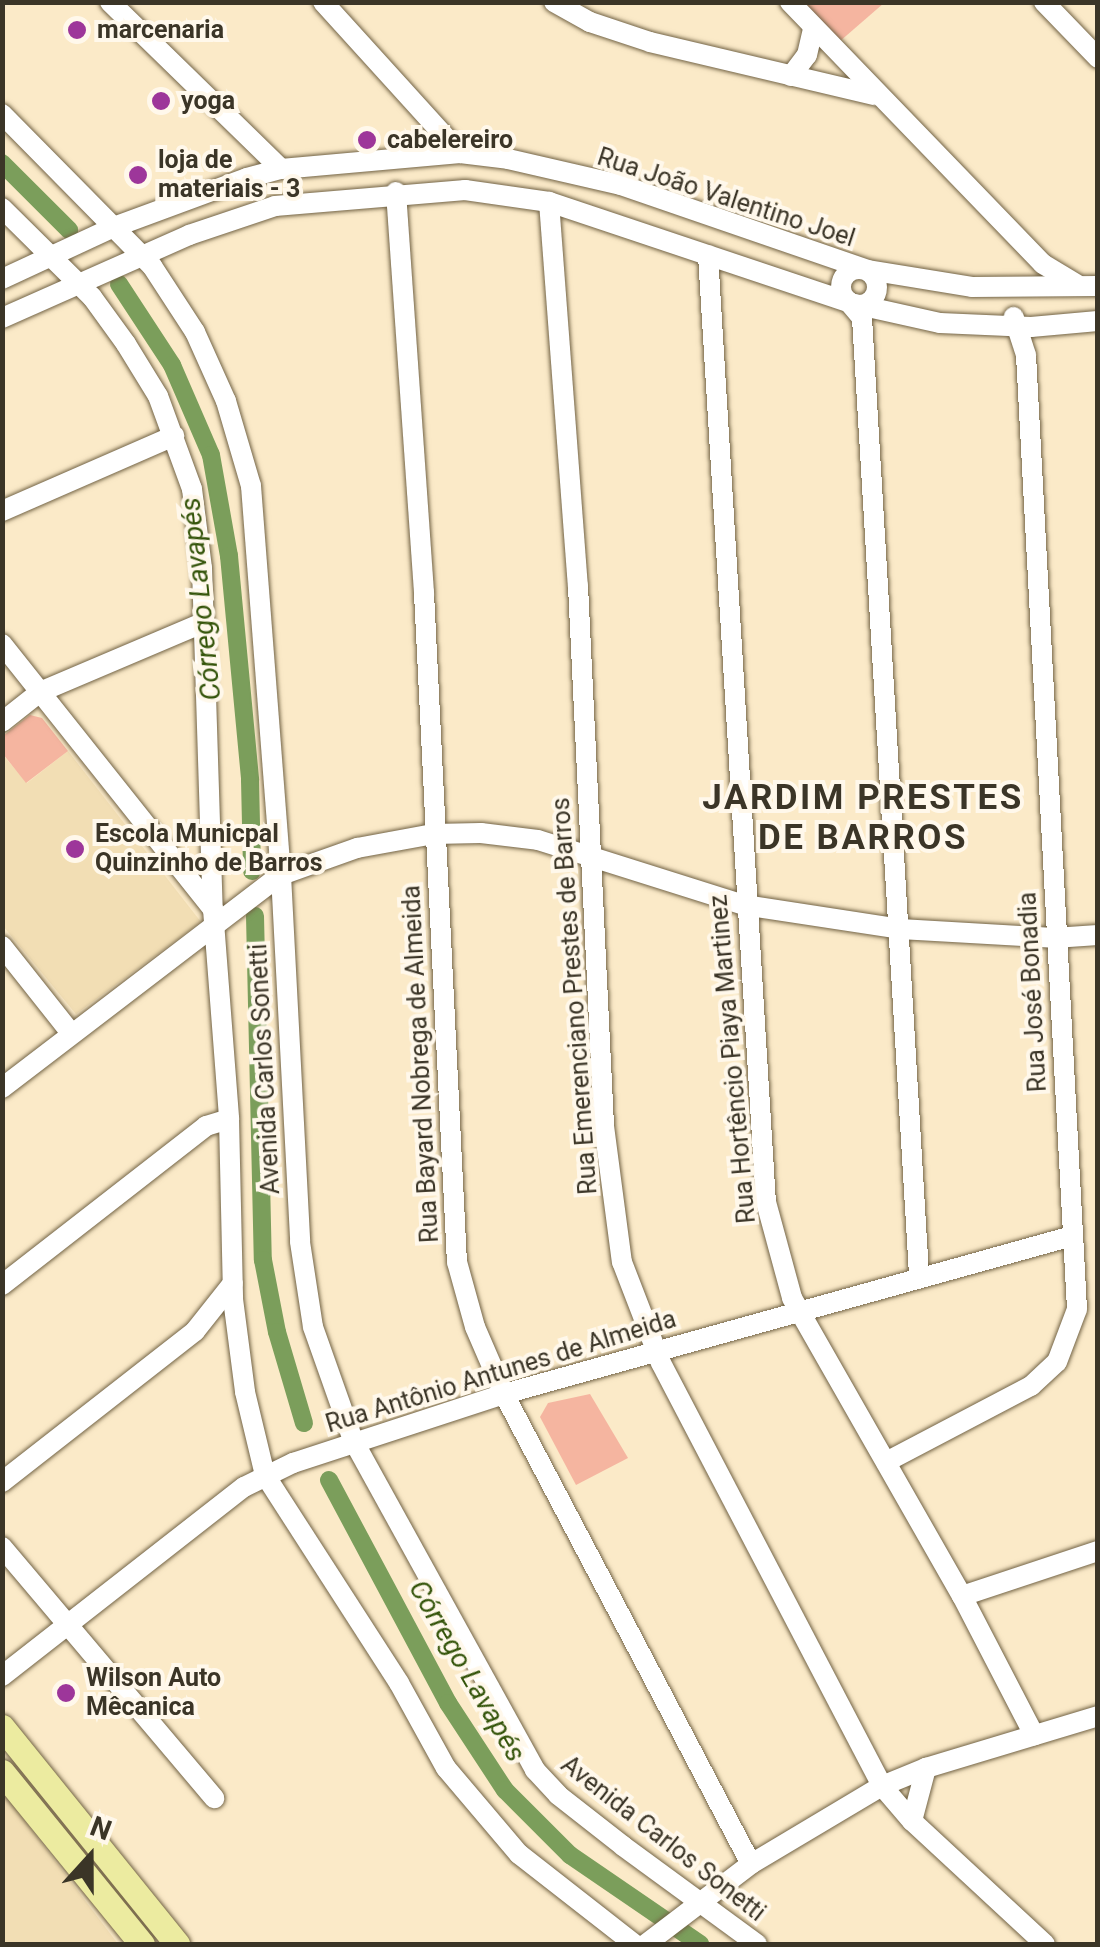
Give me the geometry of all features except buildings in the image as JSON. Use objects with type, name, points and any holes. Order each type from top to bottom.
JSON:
[{"type":"main road","points":[[2,1727],[177,1944]]},
{"type":"main road","points":[[2,1772],[142,1944]]},
{"type":"street","points":[[110,2],[281,169]]},
{"type":"street","points":[[324,2],[460,153]]},
{"type":"street","points":[[554,2],[590,22],[650,42],[875,95]]},
{"type":"street","points":[[790,2],[875,95],[1050,270],[1089,286]]},
{"type":"street","points":[[1044,2],[1098,58]]},
{"type":"street","points":[[792,76],[808,55],[812,28]]},
{"type":"street","name":"Avenida Carlos Sonetti","points":[[2,114],[143,256],[195,332],[226,401],[250,486],[281,875],[300,1242],[313,1327],[347,1442],[536,1770],[558,1795],[692,1908],[760,1944]]},
{"type":"street","name":"Rua João Valentino Joel","points":[[2,279],[114,228],[281,169],[460,153],[508,159],[620,185],[864,269],[972,287],[1030,308],[1098,321]]},
{"type":"street","name":"Rua João Valentino Joel","points":[[2,318],[234,218],[275,206],[396,192],[465,190],[549,202],[860,304],[940,323],[1030,308],[1089,286]]},
{"type":"street","name":"Rua Bayard Nobrega de Almeida","points":[[396,192],[424,593],[457,1262],[475,1327],[504,1394],[751,1864]]},
{"type":"street","name":"Rua Emerenciano Prestes de Barros","points":[[549,202],[578,586],[589,855],[612,1193],[622,1262],[656,1353],[882,1786],[912,1821],[1045,1944]]},
{"type":"street","name":"Avenida Carlos Sonetti","points":[[2,208],[79,285],[126,344],[158,396],[192,489],[204,622],[214,915],[229,1119],[237,1338],[266,1475],[398,1683],[446,1768],[519,1854],[602,1920],[643,1943]]},
{"type":"street","points":[[1030,308],[1032,251]]},
{"type":"street","name":"Rua Hortêncio Piaya Martinez","points":[[708,255],[744,904],[766,1202],[778,1257],[798,1309],[962,1596],[1034,1734]]},
{"type":"street","name":"Rua João Valentino Joel","points":[[860,304],[878,286],[864,269]]},
{"type":"street","name":"Rua João Valentino Joel","points":[[860,304],[843,277],[864,269]]},
{"type":"street","points":[[860,304],[919,1276]]},
{"type":"street","name":"Rua José Bonadia","points":[[886,1462],[1030,1386],[1057,1362],[1077,1309],[1054,938],[1026,356],[1030,308]]},
{"type":"street","points":[[2,512],[174,436]]},
{"type":"street","points":[[2,722],[40,692],[204,622]]},
{"type":"street","points":[[2,644],[214,915]]},
{"type":"street","points":[[2,1088],[168,957],[214,915],[281,875],[357,848],[433,834],[538,840],[744,904],[900,929],[1054,938],[1098,935]]},
{"type":"street","points":[[2,946],[71,1033]]},
{"type":"street","points":[[168,957],[197,956],[209,962],[219,978]]},
{"type":"street","points":[[2,1285],[206,1126],[229,1119]]},
{"type":"street","name":"Rua Antônio Antunes de Almeida","points":[[2,1676],[244,1487],[293,1463],[347,1442],[504,1394],[798,1309],[1072,1236]]},
{"type":"street","points":[[2,1482],[195,1331],[233,1284]]},
{"type":"street","points":[[195,1331],[220,1327],[237,1338]]},
{"type":"street","points":[[2,1547],[214,1798]]},
{"type":"street","points":[[962,1596],[1098,1551]]},
{"type":"street","points":[[643,1943],[751,1864],[882,1786],[926,1768],[1098,1716]]},
{"type":"street","points":[[912,1821],[926,1768]]},
{"type":"street","name":"Avenida Carlos Sonetti","points":[[732,1878],[723,1896],[726,1907],[760,1944]]},
{"type":"street","name":"Avenida Carlos Sonetti","points":[[602,1920],[615,1944]]},
{"type":"shaded area","points":[[803,3],[884,3],[839,42]]},
{"type":"shaded area","points":[[30,715],[42,718],[68,751],[26,783],[3,754],[3,736]]},
{"type":"shaded area","name":"Escola Municpal Quinzinho de Barros","points":[[68,751],[201,922],[76,1014],[3,926],[2,754],[27,783]]},
{"type":"shaded area","points":[[590,1394],[628,1458],[576,1485],[540,1417],[548,1403]]},
{"type":"shaded area","points":[[3,1792],[118,1944],[3,1944]]},
{"type":"waterway","points":[[2,163],[69,230]]},
{"type":"waterway","name":"Córrego Lavapés","points":[[119,284],[172,365],[211,455],[229,556],[250,780],[252,871]]},
{"type":"waterway","name":"Córrego Lavapés","points":[[255,916],[263,1260],[277,1332],[304,1423]]},
{"type":"waterway","name":"Córrego Lavapés","points":[[329,1480],[448,1703],[505,1790],[570,1855],[700,1944]]},
{"type":"place","name":"marcenaria","points":[[77,30]]},
{"type":"place","name":"yoga","points":[[161,101]]},
{"type":"place","name":"cabelereiro","points":[[367,140]]},
{"type":"place","name":"loja de materiais - 3","points":[[138,175]]},
{"type":"place","name":"Escola Municpal Quinzinho de Barros","points":[[75,849]]},
{"type":"place","name":"Wilson Auto Mêcanica","points":[[66,1693]]},
{"type":"district","name":"JARDIM PRESTES DE BARROS","points":[[863,818]]}]
